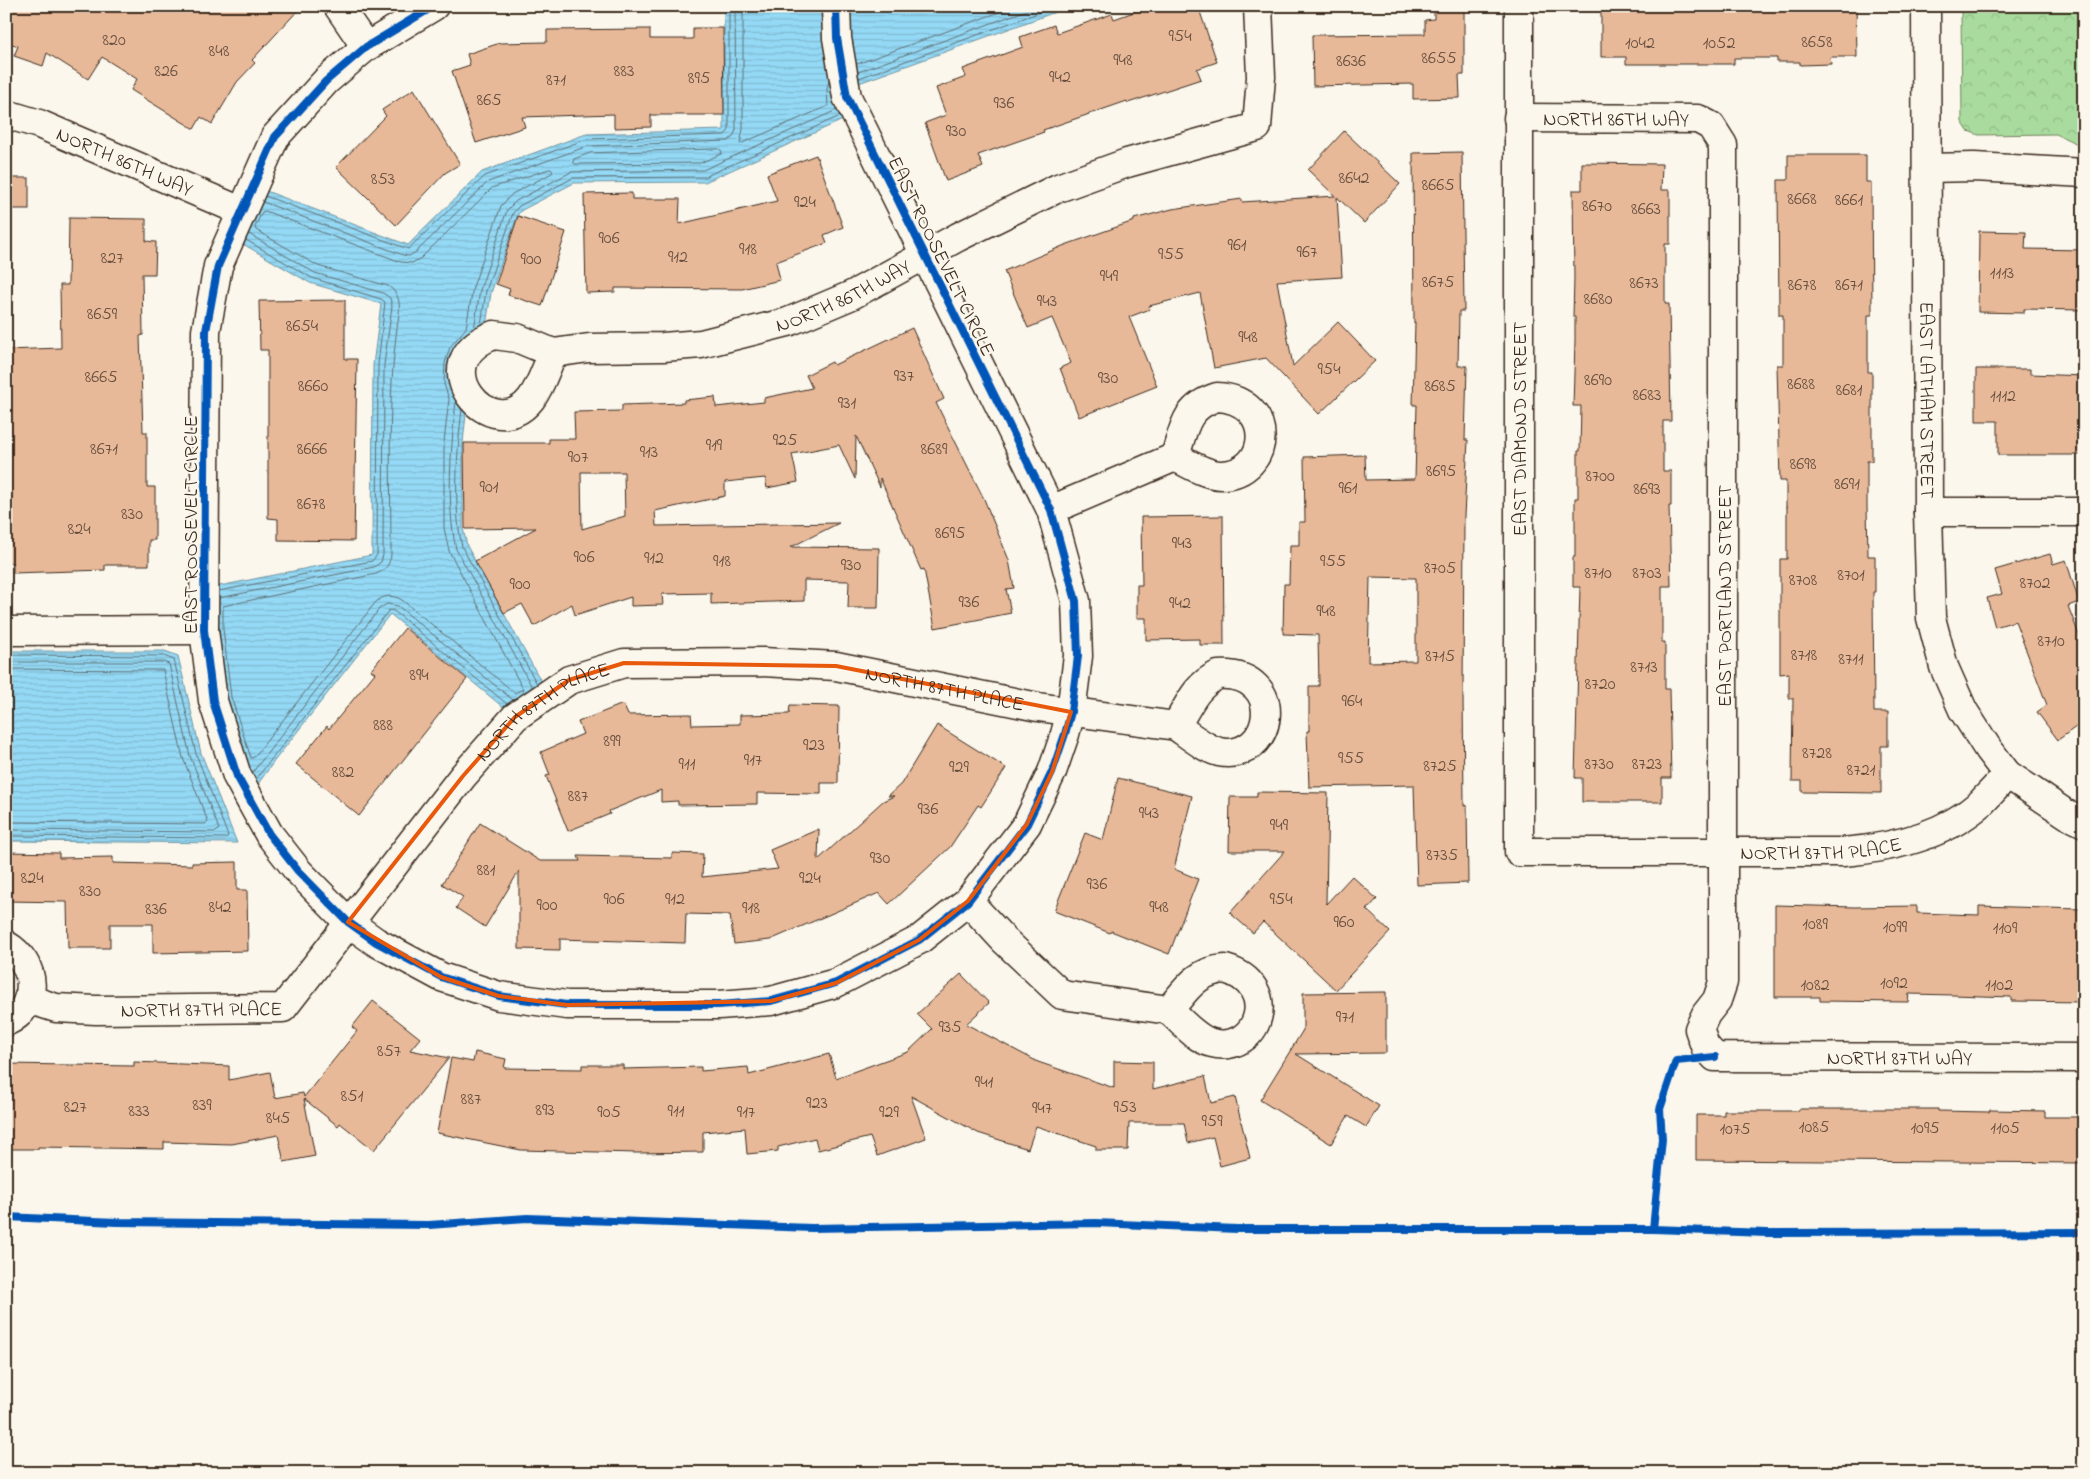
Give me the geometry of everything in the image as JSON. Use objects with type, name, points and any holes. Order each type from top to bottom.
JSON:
[{"type":"street","points":[[338,6],[366,47]]},
{"type":"street","name":"EAST ROOSEVELT CIRCLE","points":[[434,6],[366,47],[326,81],[275,137],[218,266],[206,331],[204,630],[213,701],[237,776],[269,834],[298,871],[348,922],[376,942],[441,977],[499,996],[567,1005],[719,1005],[771,1001],[836,983],[919,940],[968,900],[1027,824],[1052,772],[1071,712],[1078,656],[1076,601],[1051,510],[846,97],[837,38],[836,6]]},
{"type":"street","name":"NORTH 86TH WAY","points":[[552,353],[589,348],[663,347],[701,344],[741,336],[788,322],[852,295],[924,255],[1058,188],[1127,163],[1257,127],[1261,77],[1258,6]]},
{"type":"street","name":"EAST DIAMOND STREET","points":[[1519,6],[1519,852]]},
{"type":"street","name":"EAST LATHAM STREET","points":[[1926,6],[1928,512],[1931,618],[1944,667],[1963,710],[2007,774]]},
{"type":"street","name":"NORTH 86TH WAY","points":[[6,114],[38,124],[241,211]]},
{"type":"street","name":"NORTH 86TH WAY","points":[[1518,118],[1698,118],[1712,126]]},
{"type":"street","name":"EAST PORTLAND STREET","points":[[1712,126],[1723,144],[1723,982],[1717,1000],[1706,1014],[1698,1029],[1704,1046],[1715,1057]]},
{"type":"street","points":[[1927,168],[1974,167],[2084,173]]},
{"type":"street","points":[[1051,510],[1175,457]]},
{"type":"street","points":[[1928,512],[2084,512]]},
{"type":"street","points":[[6,631],[204,630]]},
{"type":"street","name":"NORTH 87TH PLACE","points":[[28,999],[56,1008],[96,1010],[283,1008],[463,776],[516,717],[569,680],[624,663],[763,662],[836,666],[1071,712],[1176,726]]},
{"type":"street","points":[[2007,774],[2068,815],[2084,823]]},
{"type":"street","name":"NORTH 87TH PLACE","points":[[1519,852],[1843,852],[1870,850],[1919,838],[1951,822],[1980,804],[2007,774]]},
{"type":"street","points":[[968,900],[1004,940],[1062,995],[1169,1010]]},
{"type":"street","points":[[6,945],[18,953],[26,962],[30,974],[31,987],[28,999],[22,1010],[13,1019],[6,1022]]},
{"type":"street","name":"NORTH 87TH WAY","points":[[1715,1057],[2084,1058]]},
{"type":"highlighted area","points":[[624,663],[836,666],[1071,712],[1052,772],[1027,824],[968,901],[919,940],[836,983],[771,1001],[567,1005],[499,996],[441,977],[348,922],[463,776],[515,717],[569,680]]},
{"type":"green space","points":[[1961,6],[2084,6],[2084,147],[2056,134],[1979,135],[1968,131],[1962,122]]},
{"type":"water","points":[[724,6],[1072,6],[845,88],[854,115],[705,182],[574,183],[522,210],[518,214],[491,293],[484,339],[468,395],[463,443],[463,528],[467,546],[548,694],[515,717],[390,614],[275,760],[248,798],[237,776],[205,589],[372,555],[373,365],[381,304],[310,283],[231,237],[253,186],[408,245],[482,172],[586,134],[724,130]]},
{"type":"water","points":[[6,651],[165,651],[178,656],[201,753],[237,843],[6,841]]},
{"type":"building","points":[[6,6],[302,6],[252,60],[255,63],[237,82],[212,124],[201,117],[194,129],[131,90],[137,79],[102,57],[88,79],[47,53],[43,66],[14,56],[18,46],[6,42]]},
{"type":"building","points":[[1151,6],[1198,6],[1217,62],[1197,69],[1201,79],[1128,103],[1127,101],[978,155],[983,167],[946,181],[925,123],[946,115],[936,88],[966,77],[963,69],[1023,47],[1020,37],[1054,25],[1057,33],[1112,14],[1114,19]]},
{"type":"building","points":[[1434,6],[1464,6],[1464,75],[1459,75],[1460,98],[1413,99],[1413,84],[1313,86],[1312,35],[1425,34],[1425,20],[1434,19]]},
{"type":"building","points":[[1601,6],[1856,6],[1857,57],[1830,57],[1831,64],[1800,65],[1800,62],[1777,62],[1777,58],[1734,58],[1734,64],[1626,64],[1626,57],[1601,57]]},
{"type":"building","points":[[693,28],[723,28],[724,115],[651,115],[651,127],[614,128],[614,114],[522,117],[525,127],[476,143],[452,71],[470,65],[467,54],[500,43],[547,42],[547,30],[650,29],[650,39],[693,39]]},
{"type":"building","points":[[414,89],[460,164],[445,173],[396,225],[336,167],[386,116],[382,110]]},
{"type":"building","points":[[1344,131],[1400,184],[1364,223],[1337,197],[1342,277],[1277,281],[1293,366],[1338,322],[1375,361],[1319,414],[1266,358],[1214,368],[1200,293],[1149,306],[1150,309],[1129,317],[1157,386],[1079,417],[1060,368],[1071,363],[1052,318],[1028,328],[1004,271],[1065,245],[1134,221],[1134,219],[1172,209],[1242,199],[1242,202],[1335,196],[1308,170]]},
{"type":"building","points":[[1462,152],[1464,311],[1459,311],[1458,366],[1467,366],[1465,440],[1468,440],[1464,516],[1463,695],[1464,806],[1467,805],[1468,883],[1417,885],[1414,785],[1309,787],[1307,731],[1309,731],[1309,686],[1319,686],[1318,635],[1283,634],[1284,584],[1289,584],[1290,545],[1299,545],[1299,522],[1305,522],[1304,457],[1365,455],[1366,480],[1415,479],[1417,405],[1413,405],[1415,322],[1413,153]],"holes":[[[1370,577],[1416,578],[1416,661],[1368,662]]]},
{"type":"building","points":[[816,155],[843,227],[824,235],[827,243],[776,262],[780,280],[742,289],[615,288],[615,292],[586,293],[584,194],[632,193],[632,199],[680,199],[679,224],[777,201],[767,174]]},
{"type":"building","points":[[1788,155],[1866,155],[1866,182],[1871,182],[1872,315],[1868,315],[1868,372],[1872,372],[1872,461],[1867,461],[1867,506],[1868,556],[1875,556],[1875,592],[1873,592],[1874,712],[1888,712],[1888,746],[1881,746],[1881,793],[1802,792],[1802,781],[1792,781],[1793,698],[1789,698],[1789,673],[1780,674],[1780,559],[1787,559],[1787,507],[1786,481],[1780,481],[1777,365],[1783,365],[1783,315],[1779,315],[1778,180],[1788,180]]},
{"type":"building","points":[[1582,163],[1662,164],[1661,190],[1670,190],[1670,244],[1665,244],[1665,304],[1669,304],[1671,421],[1663,421],[1663,471],[1671,471],[1671,506],[1669,506],[1671,586],[1662,586],[1662,642],[1665,642],[1665,689],[1669,689],[1671,778],[1662,778],[1662,802],[1582,802],[1582,778],[1575,778],[1580,587],[1573,587],[1573,557],[1575,557],[1575,498],[1578,498],[1578,451],[1580,451],[1581,406],[1573,406],[1575,317],[1573,317],[1573,190],[1582,190]]},
{"type":"building","points":[[6,178],[29,178],[29,209],[6,209]]},
{"type":"building","points":[[518,216],[566,232],[542,306],[508,295],[510,289],[496,284]]},
{"type":"building","points":[[69,218],[146,219],[146,241],[156,242],[155,274],[142,274],[143,335],[140,336],[143,432],[147,432],[147,487],[155,487],[155,540],[149,540],[149,565],[105,565],[105,570],[13,573],[13,563],[6,563],[6,350],[61,348],[60,285],[68,285]]},
{"type":"building","points":[[1979,231],[2026,232],[2025,249],[2084,250],[2084,310],[2024,309],[2024,313],[1978,312]]},
{"type":"building","points":[[345,300],[345,359],[357,359],[354,541],[278,540],[278,519],[268,518],[268,350],[260,350],[259,301]]},
{"type":"building","points":[[912,328],[944,399],[936,403],[984,499],[1009,560],[1014,588],[1006,589],[1011,613],[935,628],[924,569],[921,570],[880,478],[880,487],[856,436],[855,479],[839,445],[792,454],[798,482],[767,488],[765,478],[725,482],[725,496],[655,511],[656,526],[839,523],[791,547],[879,548],[878,608],[848,608],[849,581],[804,580],[804,601],[711,604],[711,593],[662,594],[663,605],[631,606],[631,597],[575,615],[572,604],[534,626],[522,604],[504,613],[475,561],[536,528],[465,529],[464,443],[549,443],[549,439],[575,439],[574,412],[622,411],[622,405],[684,403],[684,400],[715,397],[716,407],[764,402],[764,398],[812,388],[806,375],[832,362],[834,365]],"holes":[[[581,472],[624,472],[625,516],[582,529]]]},
{"type":"building","points":[[1976,369],[2030,369],[2030,374],[2084,376],[2084,455],[1998,455],[1998,421],[1976,421]]},
{"type":"building","points":[[1223,516],[1224,645],[1200,645],[1200,639],[1146,640],[1146,618],[1137,618],[1137,585],[1142,585],[1141,517]]},
{"type":"building","points":[[2050,554],[2053,564],[2066,560],[2079,602],[2068,606],[2084,648],[2084,721],[2058,740],[2037,712],[2047,705],[2015,621],[1995,627],[1987,598],[2002,594],[1995,570]]},
{"type":"building","points":[[405,628],[467,679],[359,816],[296,764],[327,726],[329,729],[375,673],[371,670]]},
{"type":"building","points":[[623,704],[628,715],[691,714],[692,725],[740,724],[740,715],[789,714],[790,705],[839,706],[838,783],[821,783],[821,794],[757,793],[757,804],[678,805],[678,801],[661,802],[661,790],[609,811],[610,814],[568,831],[546,776],[550,775],[541,752],[583,734],[578,722]]},
{"type":"building","points":[[937,725],[1006,768],[981,807],[978,805],[950,847],[889,904],[879,893],[770,940],[734,944],[730,915],[686,914],[685,943],[560,939],[560,950],[519,949],[519,871],[485,927],[456,908],[463,897],[442,884],[480,823],[540,861],[580,861],[578,856],[672,858],[672,853],[703,854],[702,877],[778,869],[770,850],[819,829],[818,860],[883,801],[894,796],[888,796],[901,784]]},
{"type":"building","points":[[1118,778],[1192,796],[1174,869],[1198,879],[1169,954],[1054,911],[1085,833],[1103,840]]},
{"type":"building","points":[[1257,792],[1328,793],[1326,904],[1352,876],[1377,899],[1367,910],[1390,932],[1336,990],[1263,922],[1253,933],[1230,913],[1285,851],[1229,851],[1230,797],[1257,797]]},
{"type":"building","points":[[6,852],[59,853],[59,858],[113,857],[113,863],[192,865],[192,863],[237,862],[237,890],[247,890],[248,951],[153,953],[153,924],[110,924],[110,948],[68,948],[67,902],[6,901]]},
{"type":"building","points":[[1775,905],[1917,906],[1917,913],[1979,915],[1979,906],[2080,909],[2080,914],[2084,914],[2084,1002],[2011,1001],[2011,997],[1909,994],[1908,1002],[1820,1001],[1820,997],[1775,997]]},
{"type":"building","points":[[961,974],[989,1003],[966,1024],[1038,1062],[1114,1088],[1114,1061],[1153,1062],[1153,1089],[1205,1076],[1211,1103],[1235,1097],[1250,1158],[1220,1166],[1213,1137],[1188,1143],[1184,1123],[1129,1123],[1128,1150],[1096,1150],[1096,1146],[1036,1126],[1028,1149],[978,1133],[911,1096],[926,1138],[877,1156],[870,1137],[818,1150],[815,1138],[778,1147],[778,1151],[747,1154],[745,1128],[703,1132],[703,1152],[637,1153],[521,1150],[437,1133],[451,1058],[473,1062],[475,1052],[506,1059],[504,1068],[582,1069],[582,1065],[623,1065],[623,1069],[701,1067],[701,1071],[748,1067],[749,1075],[829,1054],[836,1078],[908,1052],[932,1029],[917,1014]]},
{"type":"building","points":[[1386,992],[1386,1053],[1296,1054],[1379,1106],[1366,1127],[1348,1116],[1331,1144],[1260,1100],[1303,1030],[1303,993]]},
{"type":"building","points":[[373,1001],[420,1038],[410,1050],[449,1058],[374,1150],[340,1123],[338,1126],[304,1099],[315,1156],[284,1162],[278,1135],[232,1144],[164,1142],[164,1149],[38,1147],[38,1149],[6,1149],[6,1064],[134,1066],[134,1062],[229,1066],[229,1080],[270,1072],[275,1098],[303,1093],[304,1097],[357,1031],[352,1027]]},
{"type":"building","points":[[1799,1109],[2045,1111],[2045,1117],[2084,1117],[2084,1163],[1696,1160],[1696,1115],[1724,1115],[1724,1111],[1799,1111]]},
{"type":"cycle path","points":[[434,6],[366,47],[326,81],[275,137],[218,266],[206,331],[204,630],[213,701],[237,776],[269,834],[298,871],[348,922],[376,942],[441,977],[499,996],[567,1005],[719,1005],[771,1001],[836,983],[919,940],[968,901],[1027,824],[1052,772],[1071,712],[1078,656],[1076,601],[1051,510],[847,97],[837,38],[836,6]]},
{"type":"cycle path","points":[[1715,1057],[1676,1061],[1660,1109],[1662,1139],[1653,1229],[1767,1233],[2084,1232]]},
{"type":"cycle path","points":[[6,1217],[116,1222],[429,1225],[527,1218],[812,1228],[1096,1223],[1237,1229],[1653,1229]]}]
